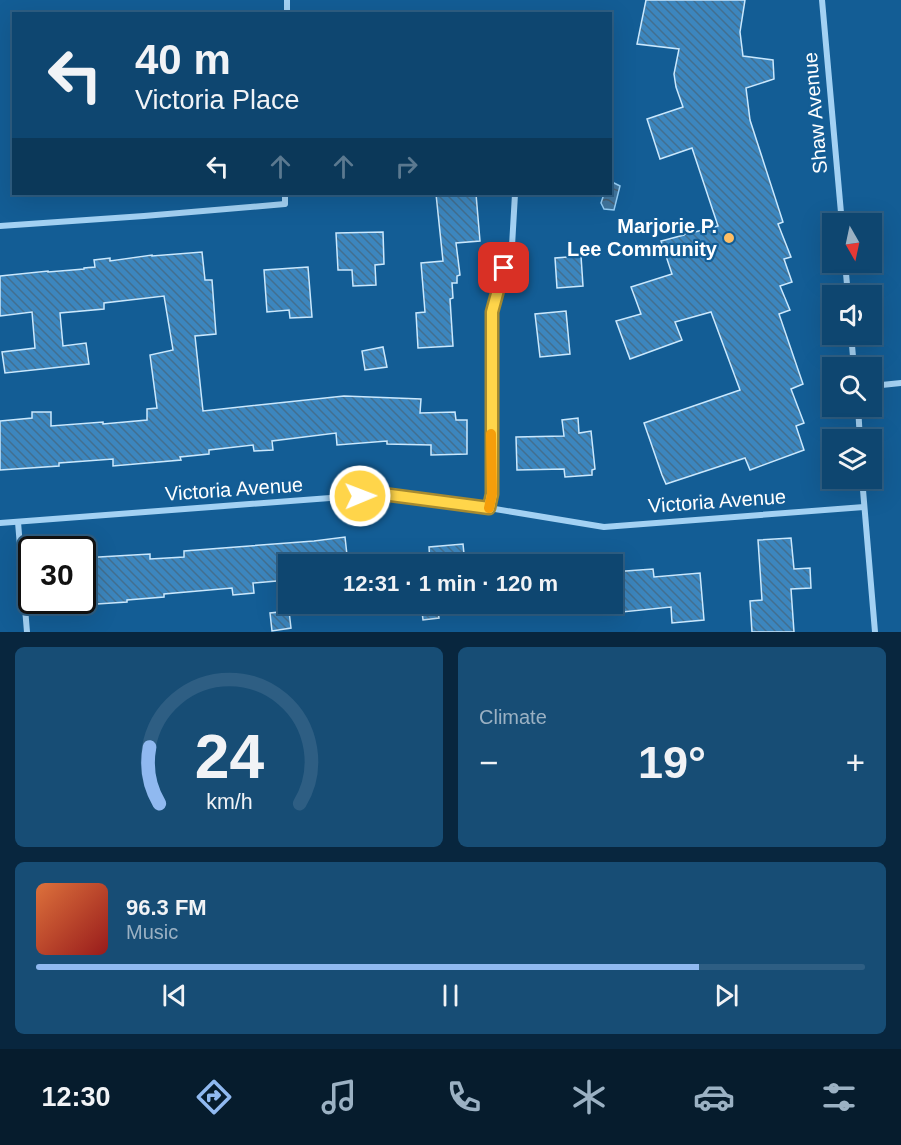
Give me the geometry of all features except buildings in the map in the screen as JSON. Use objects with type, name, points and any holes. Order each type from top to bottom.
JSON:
[{"type":"street","name":"Shaw Avenue","points":[[822,0],[841,213]]},
{"type":"street","points":[[0,226],[285,204],[285,195]]},
{"type":"street","points":[[489,508],[492,494],[492,312],[512,246],[516,195]]},
{"type":"street","points":[[882,385],[901,383]]},
{"type":"street","points":[[863,489],[875,632]]},
{"type":"street","name":"Victoria Avenue","points":[[0,523],[383,494],[489,508],[603,527],[864,507]]},
{"type":"street","points":[[18,522],[27,632]]},
{"type":"water","points":[[612,182],[620,186],[614,210],[604,209],[601,203],[604,195],[612,195]]},
{"type":"slow traffic","points":[[489,508],[492,494],[491,434]]},
{"type":"place","name":"Marjorie P. Lee Community","points":[[729,238]]},
{"type":"route","points":[[360,496],[383,494],[489,508],[492,494],[492,312],[504,268]]}]
